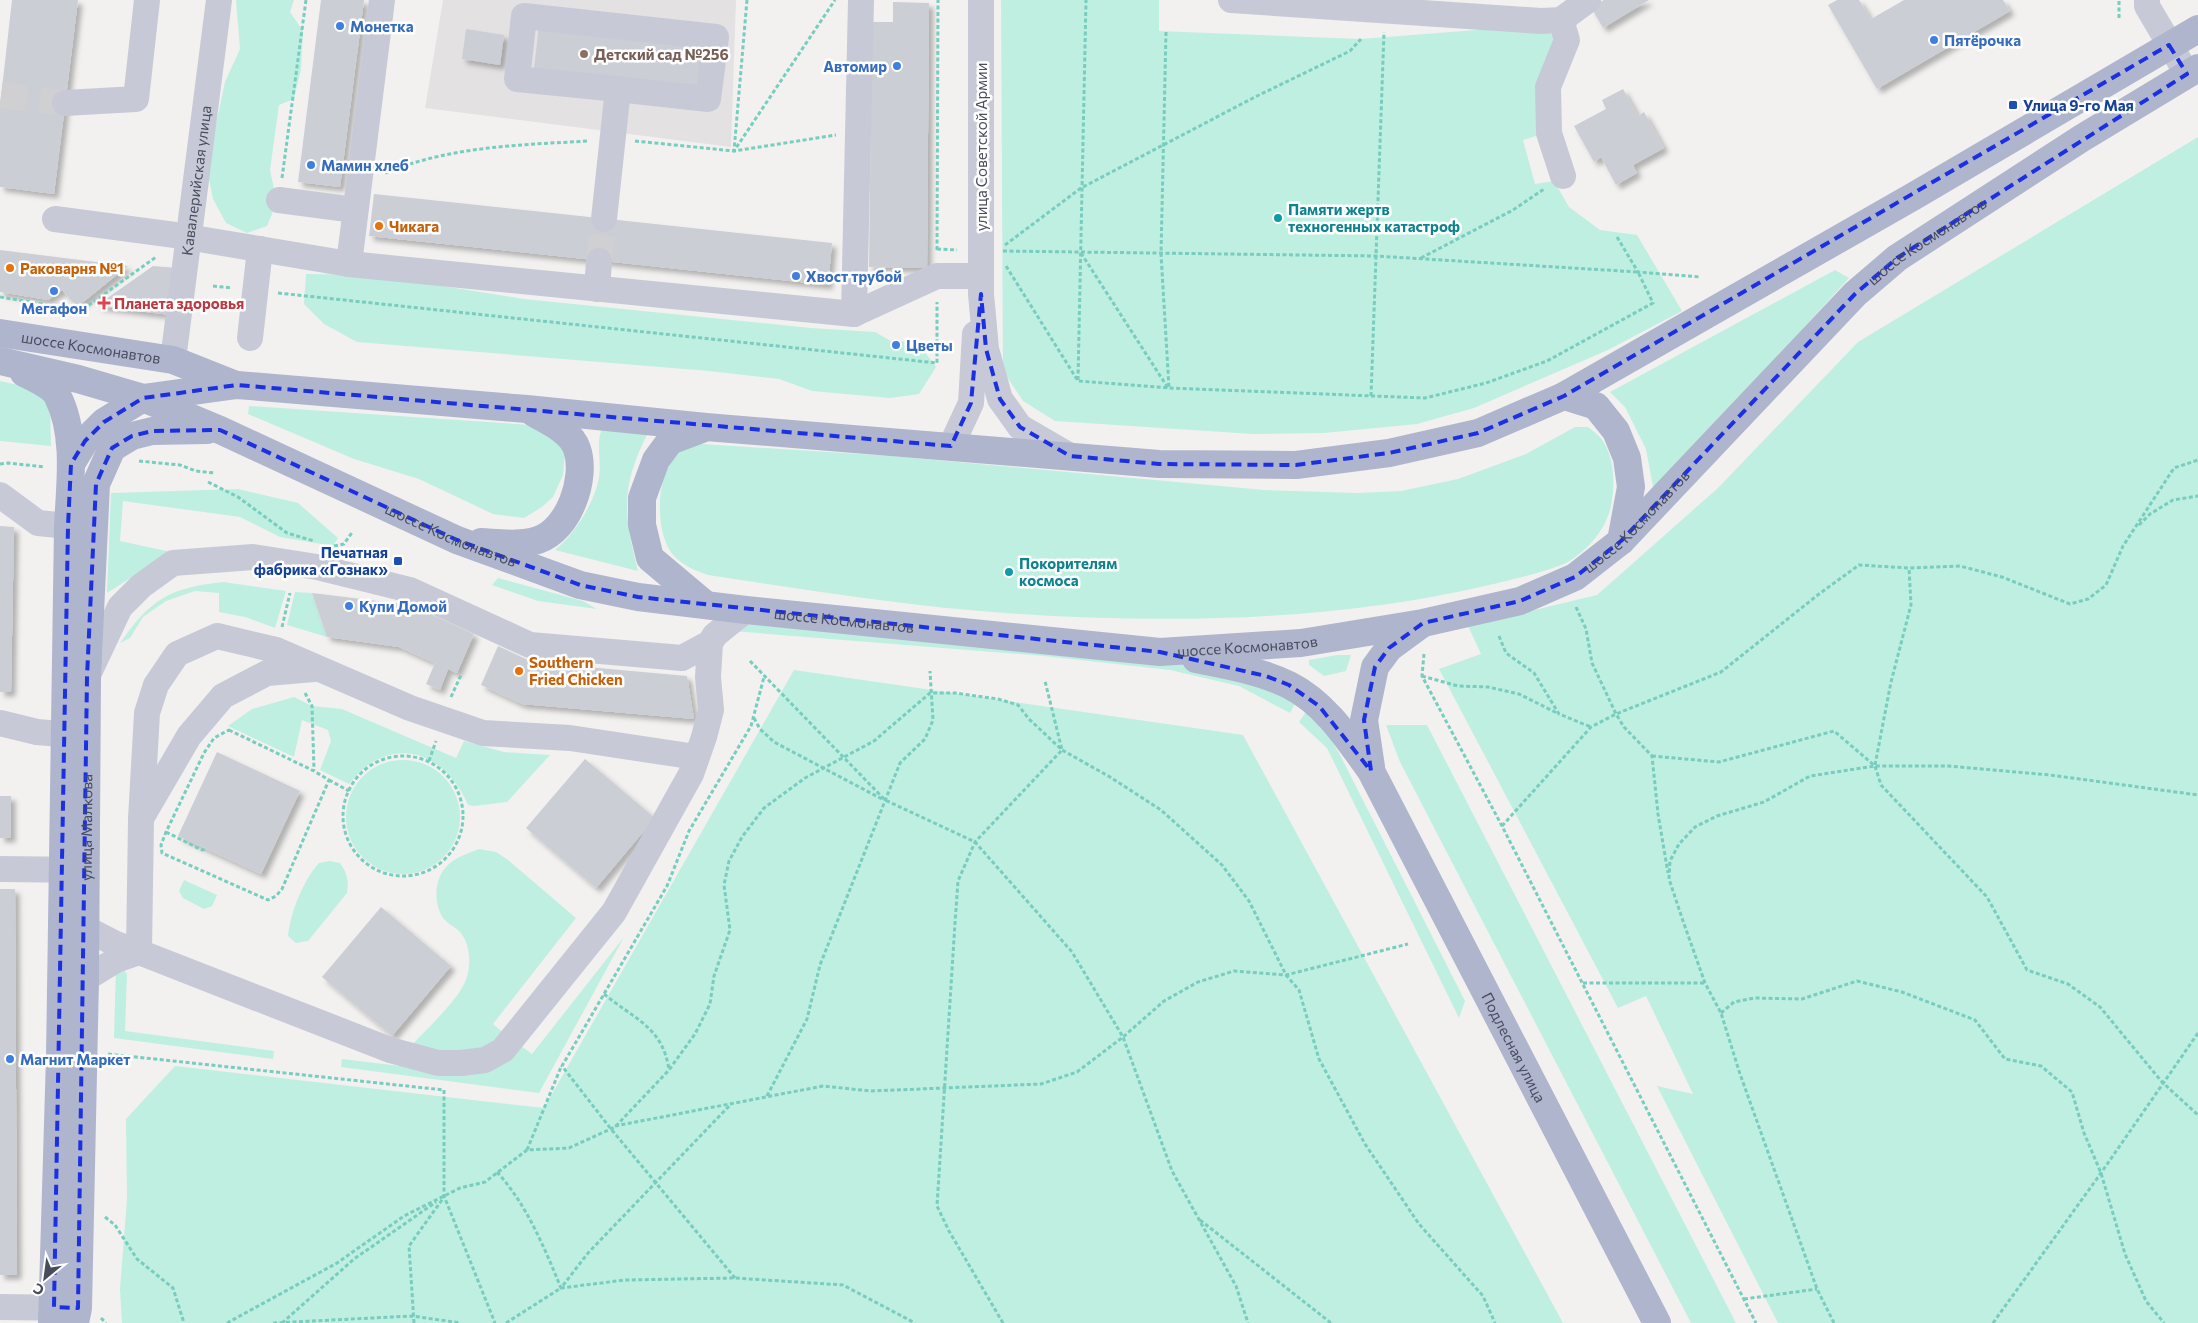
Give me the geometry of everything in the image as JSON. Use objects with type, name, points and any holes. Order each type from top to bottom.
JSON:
[{"type":"main road","name":"шоссе Космонавтов","points":[[144,398],[237,385],[527,409],[706,427],[1159,464],[1296,465],[1389,453],[1478,433],[1564,396],[1914,196],[2198,29]]},
{"type":"main road","name":"шоссе Космонавтов","points":[[2,362],[78,379],[144,398],[220,430],[457,540],[580,584],[638,597],[746,610],[1160,652],[1302,643],[1423,623],[1520,601],[1575,577],[1621,541],[1855,294],[1897,258],[2082,138],[2192,71]]},
{"type":"main road","name":"шоссе Космонавтов","points":[[0,333],[173,360],[237,385]]},
{"type":"main road","name":"улица Малкова","points":[[2,362],[34,378],[58,395],[66,424],[58,466],[68,526],[75,736],[65,1315]]},
{"type":"main road","points":[[1564,396],[1596,406],[1616,431],[1627,458],[1631,487],[1621,541]]},
{"type":"main road","name":"улица Малкова","points":[[58,466],[104,422],[144,398]]},
{"type":"main road","points":[[457,540],[513,544],[540,540],[557,526],[573,504],[580,475],[577,449],[565,432],[527,409]]},
{"type":"main road","points":[[702,605],[650,558],[642,526],[642,498],[656,460],[670,441],[706,427]]},
{"type":"main road","name":"улица Малкова","points":[[75,736],[87,677],[96,484],[112,448],[132,436],[152,430],[220,430]]},
{"type":"main road","points":[[1371,771],[1364,720],[1375,667],[1389,648],[1423,623]]},
{"type":"main road","points":[[1160,652],[1221,664],[1289,685],[1325,713],[1343,732],[1371,771]]},
{"type":"main road","name":"Подлесная улица","points":[[1371,771],[1657,1323]]},
{"type":"main road","name":"улица Малкова","points":[[65,1315],[85,979],[85,928],[74,870]]},
{"type":"street","points":[[65,103],[136,99],[147,0]]},
{"type":"street","name":"Кавалерийская улица","points":[[173,360],[181,236],[219,0]]},
{"type":"street","points":[[349,264],[382,0]]},
{"type":"street","points":[[854,314],[861,0]]},
{"type":"street","name":"улица Советской Армии","points":[[981,0],[980,285],[986,348],[1000,399],[1020,427],[1070,456]]},
{"type":"street","points":[[1231,0],[1385,10],[1478,8],[1541,21],[1560,20],[1588,0]]},
{"type":"street","points":[[2147,0],[2147,6],[2169,45],[2192,71]]},
{"type":"street","points":[[524,16],[716,38],[708,99],[618,89],[517,79],[524,16]]},
{"type":"street","points":[[1560,20],[1567,40],[1548,87],[1549,133],[1563,176]]},
{"type":"street","points":[[604,219],[618,89]]},
{"type":"street","points":[[279,200],[355,210]]},
{"type":"street","points":[[55,219],[181,236],[349,264],[854,314],[936,276],[980,285]]},
{"type":"street","points":[[250,338],[260,249]]},
{"type":"street","points":[[597,289],[599,260]]},
{"type":"street","name":"улица Советской Армии","points":[[951,446],[971,403],[974,343],[980,285]]},
{"type":"street","points":[[0,496],[38,524],[68,526]]},
{"type":"street","points":[[87,677],[120,607],[157,574],[173,563],[253,557],[318,567],[410,590],[530,645],[682,658],[710,643],[715,635],[746,610]]},
{"type":"street","points":[[85,928],[116,944],[390,1050],[438,1063],[485,1060],[503,1050],[513,1040],[614,912],[691,774],[711,710],[708,678],[710,643],[702,605]]},
{"type":"street","points":[[140,952],[141,818],[148,713],[156,685],[177,654],[217,636],[276,650],[410,708],[483,733],[570,738],[696,757]]},
{"type":"street","points":[[141,818],[189,736],[223,696],[267,673],[317,668]]},
{"type":"street","points":[[0,723],[75,736]]},
{"type":"street","points":[[0,869],[74,870]]},
{"type":"street","points":[[85,979],[116,960],[140,952]]},
{"type":"street","points":[[0,1307],[65,1315]]},
{"type":"path","points":[[279,200],[306,0]]},
{"type":"path","points":[[747,0],[734,151],[858,132]]},
{"type":"path","points":[[213,286],[937,363],[938,0]]},
{"type":"path","points":[[1078,381],[1086,0]]},
{"type":"path","points":[[2119,0],[2119,18]]},
{"type":"path","points":[[1371,396],[1385,10]]},
{"type":"path","points":[[1166,32],[1161,254],[1169,388]]},
{"type":"path","points":[[1361,38],[1350,51],[1163,144],[1081,188],[996,251],[1376,256],[1700,277]]},
{"type":"path","points":[[1420,258],[1513,210],[1563,176]]},
{"type":"path","points":[[0,297],[82,310],[170,248],[181,236]]},
{"type":"path","points":[[1078,381],[1169,388],[1425,398],[1486,383],[1547,361],[1652,303],[1638,272],[1617,237]]},
{"type":"path","points":[[1080,252],[1169,388]]},
{"type":"path","points":[[1001,259],[1078,381]]},
{"type":"path","points":[[1502,826],[1591,727],[1616,714],[1721,672],[1819,594],[1859,565],[1909,568],[1960,566],[2002,577],[2070,604],[2088,599],[2106,585],[2123,546],[2174,468],[2198,460]]},
{"type":"path","points":[[134,461],[180,466],[196,471],[215,473]]},
{"type":"path","points":[[0,464],[58,466]]},
{"type":"path","points":[[208,482],[238,497],[287,533],[315,541]]},
{"type":"path","points":[[2135,529],[2150,514],[2173,500],[2198,496]]},
{"type":"path","points":[[324,544],[333,546],[344,544],[353,532]]},
{"type":"path","points":[[1874,766],[1891,682],[1911,605],[1909,568]]},
{"type":"path","points":[[1576,607],[1586,629],[1592,663],[1616,714],[1624,727],[1652,756],[1658,814],[1669,879],[1705,983],[1721,1013],[1740,1074],[1816,1289],[1834,1323]]},
{"type":"path","points":[[1499,636],[1506,653],[1534,673],[1559,714]]},
{"type":"path","points":[[1424,654],[1422,676],[1502,826],[1756,1323]]},
{"type":"path","points":[[750,661],[885,800]]},
{"type":"path","points":[[767,1096],[807,1019],[820,965],[900,763],[925,739],[933,720],[930,671]]},
{"type":"path","points":[[454,689],[461,675]]},
{"type":"path","points":[[226,1323],[337,1263],[404,1216],[460,1188],[486,1182],[527,1150],[562,1066],[667,886],[689,831],[751,726],[765,676]]},
{"type":"path","points":[[1422,676],[1458,686],[1488,687],[1519,694],[1559,714],[1591,727]]},
{"type":"path","points":[[1045,681],[1062,750]]},
{"type":"path","points":[[613,1128],[668,1070],[696,1034],[710,1004],[714,976],[730,930],[724,885],[729,861],[742,837],[764,808],[805,778],[874,740],[930,693],[955,693],[998,700],[1018,705],[1029,719],[1062,750],[1110,776],[1161,810],[1222,865],[1249,901],[1286,975],[1299,990],[1319,1060],[1365,1144],[1419,1224],[1483,1296],[1495,1323]]},
{"type":"path","points":[[754,717],[760,729],[774,742],[885,800],[975,842],[1072,952],[1123,1037],[1172,1171],[1236,1286],[1248,1323]]},
{"type":"path","points":[[329,780],[282,889],[276,896],[268,900],[162,853],[161,845],[166,832],[204,753],[214,738],[229,730],[314,770],[349,792]]},
{"type":"path","points":[[1652,756],[1720,762],[1834,731],[1874,766],[1881,785],[1987,898],[2028,970],[2068,984],[2100,1007],[2162,1082],[2198,1115]]},
{"type":"path","points":[[1003,1323],[949,1231],[937,1206],[958,881],[975,842],[1062,750]]},
{"type":"path","points":[[408,756],[429,761],[446,773],[458,790],[464,811],[462,832],[453,851],[438,866],[420,875],[398,877],[378,872],[361,860],[348,842],[343,822],[344,801],[349,792],[353,782],[368,767],[387,758],[408,756]]},
{"type":"path","points":[[1669,879],[1670,861],[1679,844],[1695,827],[1717,816],[1764,802],[1810,776],[1874,766],[1948,766],[2050,775],[2198,795]]},
{"type":"path","points":[[166,832],[202,850],[206,849]]},
{"type":"path","points":[[527,1150],[569,1148],[613,1128],[823,1086],[872,1091],[1041,1084],[1077,1072],[1123,1037],[1164,1001],[1198,982],[1234,971],[1286,975],[1408,944]]},
{"type":"path","points":[[1721,1013],[1734,1002],[1754,998],[1802,999],[1857,981],[1902,992],[1975,1020],[2005,1060],[2041,1066],[2072,1092],[2084,1133],[2101,1173],[2125,1254],[2146,1301],[2164,1323]]},
{"type":"path","points":[[1583,983],[1705,983]]},
{"type":"path","points":[[604,994],[652,1030],[663,1044],[668,1070]]},
{"type":"path","points":[[1993,1323],[2101,1173],[2162,1082],[2198,1033]]},
{"type":"path","points":[[102,1054],[444,1090],[444,1196],[495,1323]]},
{"type":"path","points":[[562,1066],[735,1278]]},
{"type":"path","points":[[506,1323],[561,1288],[588,1253],[732,1104]]},
{"type":"path","points":[[1172,1171],[1199,1219],[1331,1323]]},
{"type":"path","points":[[497,1172],[512,1188],[543,1246],[561,1288]]},
{"type":"path","points":[[414,1323],[412,1316],[409,1246],[444,1196]]},
{"type":"path","points":[[283,1322],[354,1258],[444,1196]]},
{"type":"path","points":[[99,1212],[115,1225],[137,1258],[173,1288],[184,1323]]},
{"type":"path","points":[[561,1288],[625,1280],[735,1278],[843,1285],[915,1323]]},
{"type":"path","points":[[1744,1299],[1816,1289]]},
{"type":"path","points":[[273,1323],[412,1316],[461,1323]]},
{"type":"highlighted area","points":[[2169,45],[2187,74],[1897,258],[1855,294],[1621,541],[1575,577],[1520,601],[1423,623],[1389,648],[1375,667],[1364,720],[1371,771],[1319,706],[1289,685],[1266,676],[1160,652],[638,597],[580,585],[457,540],[220,430],[152,431],[132,436],[112,448],[96,484],[87,677],[78,1308],[54,1307],[68,526],[71,464],[85,441],[104,422],[143,398],[237,385],[951,446],[971,403],[981,294],[986,349],[1000,399],[1020,427],[1070,456],[1159,464],[1296,465],[1389,453],[1478,433],[1564,396]]},
{"type":"shaded area","name":"Детский сад №256","points":[[443,0],[736,0],[731,147],[425,108]]},
{"type":"green space","points":[[236,0],[294,0],[290,12],[303,31],[301,69],[294,99],[279,105],[270,170],[277,202],[267,226],[247,233],[226,223],[213,199],[209,179],[214,134],[225,82],[240,49]]},
{"type":"green space","points":[[1001,0],[1159,0],[1159,31],[1361,39],[1476,30],[1542,30],[1556,36],[1542,134],[1523,140],[1535,184],[1554,181],[1569,207],[1600,230],[1637,235],[1682,311],[1608,350],[1474,408],[1417,424],[1324,433],[1253,434],[1055,421],[1023,401],[1003,371]]},
{"type":"green space","points":[[2198,137],[2198,1323],[1778,1323],[1657,1086],[1693,1094],[1646,996],[1618,1008],[1439,669],[1481,654],[1468,626],[1597,595],[1718,488],[1858,342]]},
{"type":"green space","points":[[1835,270],[1849,278],[1654,492],[1646,449],[1625,407],[1610,392]]},
{"type":"green space","points":[[306,274],[373,275],[524,299],[811,328],[875,332],[891,341],[917,342],[936,367],[919,394],[890,398],[812,391],[779,379],[709,371],[357,342],[324,324],[304,304]]},
{"type":"green space","points":[[0,381],[36,389],[50,402],[51,446],[0,441]]},
{"type":"green space","points":[[249,406],[547,426],[565,454],[563,475],[553,497],[542,507],[524,518],[493,514],[419,479],[354,459],[248,414]]},
{"type":"green space","points":[[605,424],[647,435],[632,471],[627,502],[630,534],[638,571],[555,550],[570,535],[583,517],[597,487],[600,470],[599,442]]},
{"type":"green space","points":[[1575,427],[1588,427],[1602,439],[1612,464],[1613,490],[1609,515],[1589,545],[1568,562],[1530,575],[1430,597],[1370,607],[1248,617],[1187,619],[1005,613],[930,606],[708,575],[685,565],[674,556],[667,545],[661,524],[661,490],[667,470],[672,460],[687,443],[892,456],[1264,490],[1358,493],[1401,491],[1458,479],[1526,454]]},
{"type":"green space","points":[[238,489],[298,503],[338,538],[333,546],[280,537],[240,517],[123,501],[120,541],[171,552],[107,593],[111,493]]},
{"type":"green space","points":[[498,578],[583,601],[597,609],[538,601],[492,585]]},
{"type":"green space","points":[[223,582],[286,591],[275,628],[245,617],[219,612],[219,593],[195,591],[166,601],[143,617],[130,638],[120,643],[142,616],[163,598],[188,588]]},
{"type":"green space","points":[[295,592],[312,593],[327,637],[287,625]]},
{"type":"green space","points":[[733,623],[1184,662],[1298,698],[1290,713],[1239,686],[1170,670],[1044,656],[732,631]]},
{"type":"green space","points":[[1337,655],[1351,655],[1346,671],[1324,676],[1309,665],[1309,660]]},
{"type":"green space","points":[[794,670],[1243,735],[1563,1323],[122,1323],[120,1289],[127,1199],[126,1119],[175,1066],[544,1108]]},
{"type":"green space","points":[[294,697],[312,706],[342,709],[456,758],[464,741],[504,752],[550,755],[507,802],[468,805],[458,786],[445,771],[430,760],[414,754],[397,753],[381,758],[364,768],[349,784],[320,770],[331,741],[328,730],[302,720],[294,757],[228,726],[252,709]]},
{"type":"green space","points":[[1308,709],[1319,718],[1340,755],[1465,1001],[1459,1018],[1327,748],[1299,722]]},
{"type":"green space","points":[[1386,725],[1427,725],[1736,1323],[1691,1323],[1400,762]]},
{"type":"green space","points":[[403,760],[425,764],[443,777],[456,795],[460,817],[456,839],[443,857],[425,870],[403,874],[381,870],[363,857],[350,839],[346,817],[350,795],[363,777],[381,764]]},
{"type":"green space","points":[[479,849],[496,852],[508,860],[576,918],[493,1024],[506,1035],[496,1045],[459,1056],[412,1045],[453,1001],[465,982],[469,962],[467,944],[462,934],[443,918],[436,898],[436,890],[443,870],[451,862]]},
{"type":"green space","points":[[330,861],[340,863],[344,870],[348,880],[347,893],[308,941],[296,943],[288,936],[291,917],[298,898],[313,870],[319,863]]},
{"type":"green space","points":[[184,880],[217,895],[212,906],[204,909],[183,898],[179,891]]},
{"type":"green space","points":[[624,937],[539,1093],[341,1067],[342,1059],[409,1067],[521,1046],[532,1054]]},
{"type":"green space","points":[[116,966],[123,969],[127,974],[125,1031],[274,1051],[273,1059],[114,1038]]},
{"type":"building","points":[[12,0],[78,0],[54,194],[0,187],[0,106]]},
{"type":"building","points":[[321,0],[364,0],[340,187],[298,182]]},
{"type":"building","points":[[1604,0],[1649,0],[1603,28],[1591,7]]},
{"type":"building","points":[[1837,0],[1859,0],[1871,19],[1904,0],[2003,0],[2010,11],[1877,89],[1828,5]]},
{"type":"building","points":[[893,2],[929,3],[927,268],[869,267],[872,22],[893,22]]},
{"type":"building","points":[[539,25],[704,45],[699,88],[534,69]]},
{"type":"building","points":[[466,29],[504,35],[500,65],[462,59]]},
{"type":"building","points":[[1623,89],[1638,116],[1644,112],[1664,148],[1633,165],[1637,173],[1616,185],[1601,157],[1594,162],[1574,126],[1606,109],[1602,100]]},
{"type":"building","points":[[374,194],[832,243],[828,285],[369,236]]},
{"type":"building","points":[[0,250],[128,266],[77,307],[62,290],[48,300],[0,292]]},
{"type":"building","points":[[153,266],[177,268],[171,315],[96,306]]},
{"type":"building","points":[[0,526],[14,527],[11,692],[0,692]]},
{"type":"building","points":[[312,593],[411,605],[474,634],[457,673],[448,669],[440,690],[426,684],[435,663],[399,647],[327,637]]},
{"type":"building","points":[[498,646],[532,662],[687,676],[694,719],[522,704],[481,685]]},
{"type":"building","points":[[217,752],[300,791],[261,874],[178,836]]},
{"type":"building","points":[[585,759],[655,818],[596,888],[526,828]]},
{"type":"building","points":[[0,796],[11,796],[11,838],[0,838]]},
{"type":"building","points":[[0,889],[15,889],[17,1275],[0,1275]]},
{"type":"building","points":[[381,907],[451,966],[392,1036],[322,977]]},
{"type":"tunnel","points":[[1,95],[65,103]]},
{"type":"tunnel","points":[[599,261],[604,219]]},
{"type":"place","name":"Монетка","points":[[340,26]]},
{"type":"place","name":"Пятёрочка","points":[[1934,40]]},
{"type":"place","name":"Детский сад №256","points":[[584,54]]},
{"type":"place","name":"Автомир","points":[[897,66]]},
{"type":"place","name":"Улица 9-го Мая","points":[[2013,105]]},
{"type":"place","name":"Мамин хлеб","points":[[311,165]]},
{"type":"place","name":"Памяти жертв техногенных катастроф","points":[[1278,218]]},
{"type":"place","name":"Чикага","points":[[379,226]]},
{"type":"place","name":"Раковарня №1","points":[[10,268]]},
{"type":"place","name":"Хвост трубой","points":[[796,276]]},
{"type":"place","name":"Мегафон","points":[[54,291]]},
{"type":"place","name":"Планета здоровья","points":[[104,303]]},
{"type":"place","name":"Цветы","points":[[896,345]]},
{"type":"place","name":"Печатная фабрика «Гознак»","points":[[398,561]]},
{"type":"place","name":"Покорителям космоса","points":[[1009,572]]},
{"type":"place","name":"Купи Домой","points":[[349,606]]},
{"type":"place","name":"Southern Fried Chicken","points":[[519,671]]},
{"type":"place","name":"Магнит Маркет","points":[[10,1059]]}]
